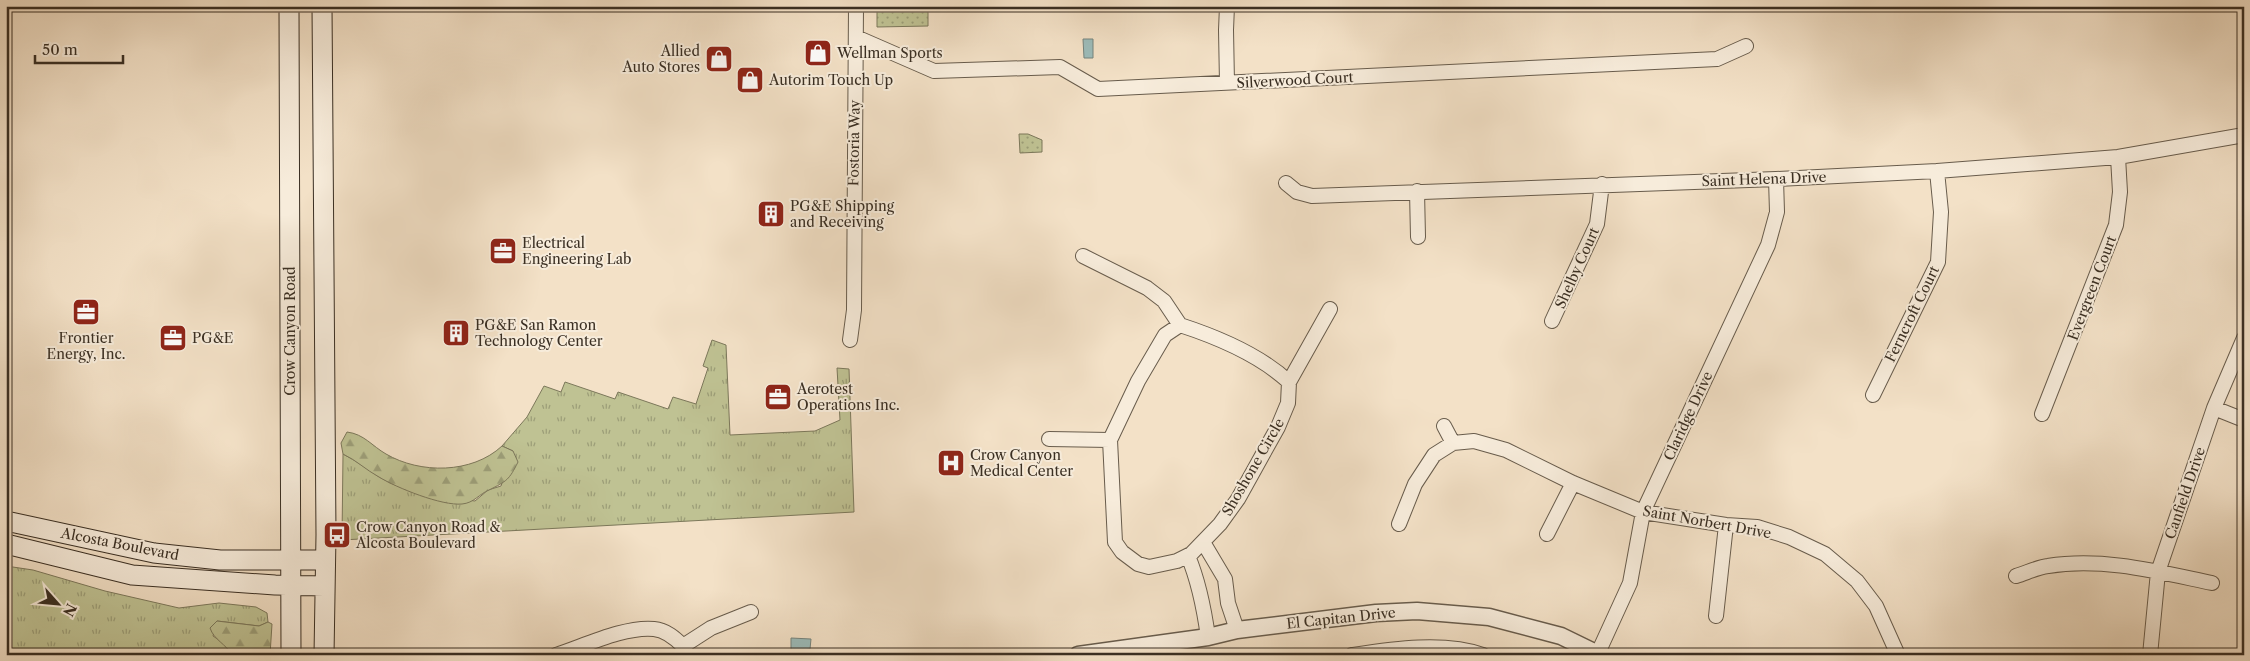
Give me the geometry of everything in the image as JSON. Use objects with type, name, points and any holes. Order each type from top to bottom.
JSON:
[{"type":"main road","name":"Crow Canyon Road","points":[[289,6],[291,655]]},
{"type":"main road","points":[[322,6],[324,655]]},
{"type":"main road","name":"Alcosta Boulevard","points":[[6,521],[154,553],[220,560],[325,560]]},
{"type":"main road","name":"Alcosta Boulevard","points":[[6,544],[132,575],[324,586]]},
{"type":"street","name":"Fostoria Way","points":[[850,340],[854,310],[856,6]]},
{"type":"street","points":[[1227,83],[1226,30],[1228,6]]},
{"type":"street","name":"Silverwood Court","points":[[856,37],[934,72],[1060,67],[1068,69],[1090,86],[1098,89],[1717,59],[1746,46]]},
{"type":"street","name":"Saint Helena Drive","points":[[1286,183],[1297,192],[1312,196],[1602,184],[1776,180],[1937,171],[2118,157],[2244,135]]},
{"type":"street","name":"Evergreen Court","points":[[2042,414],[2116,225],[2120,192],[2118,157]]},
{"type":"street","name":"Ferncroft Court","points":[[1873,395],[1938,262],[1941,212],[1937,171]]},
{"type":"street","name":"Claridge Drive","points":[[1599,654],[1630,583],[1642,512],[1768,245],[1778,212],[1776,180]]},
{"type":"street","name":"Shelby Court","points":[[1552,322],[1597,224],[1602,184]]},
{"type":"street","points":[[1417,192],[1418,237]]},
{"type":"street","points":[[1082,256],[1147,288],[1164,301],[1180,324],[1205,333],[1275,368],[1289,382],[1330,309]]},
{"type":"street","name":"Shoshone Circle","points":[[1180,324],[1165,335],[1138,380],[1110,440],[1115,542],[1129,559],[1149,567],[1162,566],[1188,556],[1220,524],[1238,499],[1278,427],[1288,403],[1289,382]]},
{"type":"street","name":"Canfield Drive","points":[[2150,655],[2158,572],[2214,408],[2244,338]]},
{"type":"street","points":[[2214,408],[2244,420]]},
{"type":"street","points":[[1399,524],[1415,484],[1434,455],[1453,443],[1444,426]]},
{"type":"street","points":[[1049,439],[1110,440]]},
{"type":"street","name":"Saint Norbert Drive","points":[[1453,443],[1474,441],[1506,450],[1573,483],[1642,512],[1726,526],[1757,527],[1789,537],[1825,554],[1857,581],[1876,606],[1898,655]]},
{"type":"street","points":[[1547,534],[1573,483]]},
{"type":"street","points":[[1716,616],[1726,526]]},
{"type":"street","points":[[1202,542],[1225,579],[1228,604],[1236,630]]},
{"type":"street","points":[[1188,556],[1202,598],[1208,637]]},
{"type":"street","points":[[2016,576],[2048,566],[2098,564],[2158,572],[2212,583]]},
{"type":"street","name":"El Capitan Drive","points":[[1078,655],[1208,637],[1236,630],[1376,613],[1416,611],[1489,617],[1561,636],[1599,654]]},
{"type":"street","points":[[556,655],[631,630],[654,629],[670,634],[684,650],[711,628],[751,612]]},
{"type":"street","points":[[1352,655],[1396,648],[1437,648],[1483,655]]},
{"type":"green space","points":[[918,9],[928,12],[928,26],[877,27],[877,11]]},
{"type":"green space","points":[[1019,134],[1028,134],[1042,140],[1042,152],[1020,153]]},
{"type":"green space","points":[[712,340],[726,345],[730,435],[815,431],[840,420],[837,368],[849,369],[854,512],[342,540],[343,454],[384,480],[400,487],[432,495],[475,501],[488,490],[501,486],[513,451],[502,446],[527,417],[544,386],[561,392],[565,382],[615,399],[618,392],[668,409],[673,397],[696,404],[708,368],[703,366]]},
{"type":"green space","points":[[347,432],[358,435],[400,461],[430,468],[446,468],[476,462],[502,446],[513,451],[518,462],[512,473],[500,484],[466,503],[453,504],[420,495],[397,486],[343,454],[341,443]]},
{"type":"green space","points":[[6,566],[33,570],[105,591],[179,608],[219,603],[256,607],[267,613],[268,622],[259,626],[217,621],[213,636],[225,644],[232,655],[6,655]]},
{"type":"green space","points":[[217,621],[259,626],[268,622],[272,624],[270,655],[232,655],[214,636],[210,628]]},
{"type":"water","points":[[1083,39],[1093,39],[1093,58],[1084,58]]},
{"type":"water","points":[[791,638],[811,639],[810,649],[802,650],[802,655],[791,655]]},
{"type":"place","name":"Wellman Sports","points":[[818,53]]},
{"type":"place","name":"Allied Auto Stores","points":[[719,59]]},
{"type":"place","name":"Autorim Touch Up","points":[[750,80]]},
{"type":"place","name":"PG&E Shipping and Receiving","points":[[771,214]]},
{"type":"place","name":"Electrical Engineering Lab","points":[[503,251]]},
{"type":"place","name":"Frontier Energy, Inc.","points":[[86,312]]},
{"type":"place","name":"PG&E San Ramon Technology Center","points":[[456,333]]},
{"type":"place","name":"PG&E","points":[[173,338]]},
{"type":"place","name":"Aerotest Operations Inc.","points":[[778,397]]},
{"type":"place","name":"Crow Canyon Medical Center","points":[[951,463]]},
{"type":"place","name":"Crow Canyon Road & Alcosta Boulevard","points":[[337,535]]}]
